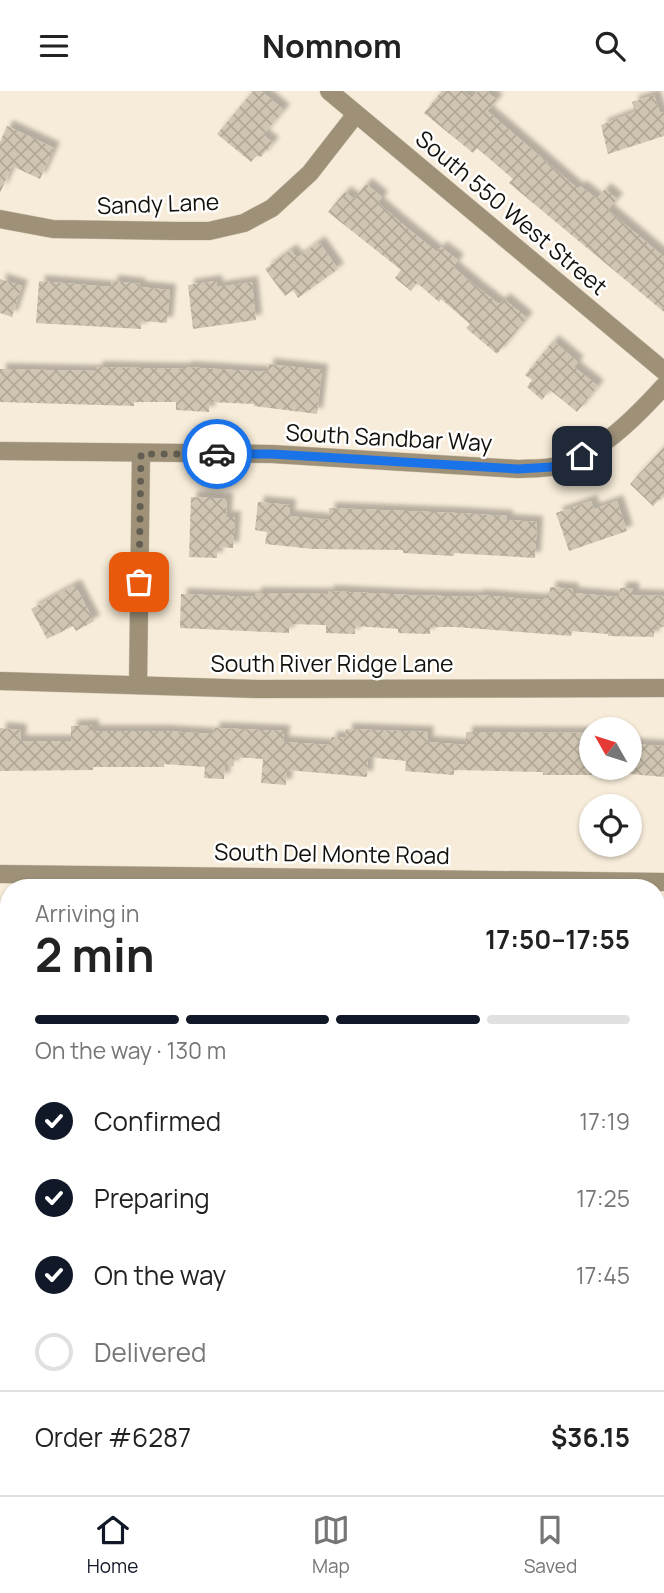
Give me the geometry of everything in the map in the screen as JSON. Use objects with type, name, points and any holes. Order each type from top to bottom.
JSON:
[{"type":"street","name":"South 550 West Street","points":[[329,91],[664,370]]},
{"type":"street","name":"Sandy Lane","points":[[0,219],[53,229],[81,230],[209,230],[244,223],[272,208],[310,173],[356,114]]},
{"type":"street","name":"South Sandbar Way","points":[[0,451],[272,454],[518,469],[551,467],[582,456],[643,409],[664,386]]},
{"type":"street","points":[[138,685],[141,454]]},
{"type":"street","name":"South River Ridge Lane","points":[[0,681],[258,689],[664,688]]},
{"type":"street","name":"South Del Monte Road","points":[[0,874],[296,879]]},
{"type":"building","points":[[253,91],[261,91],[284,110],[263,135],[273,143],[261,157],[257,155],[251,162],[217,134]]},
{"type":"building","points":[[442,91],[463,91],[472,98],[478,91],[486,91],[497,100],[487,111],[578,189],[580,186],[597,199],[605,189],[617,199],[608,210],[664,257],[664,312],[509,183],[513,179],[477,148],[473,153],[424,113]]},
{"type":"building","points":[[654,95],[660,113],[664,112],[664,136],[608,154],[601,125],[635,112],[632,102]]},
{"type":"building","points":[[7,126],[54,148],[40,179],[12,166],[0,193],[0,142]]},
{"type":"building","points":[[366,184],[382,197],[378,203],[401,223],[437,252],[441,247],[458,260],[453,267],[477,287],[499,304],[504,299],[527,318],[497,354],[466,328],[470,324],[441,299],[439,302],[417,283],[411,291],[395,278],[401,270],[328,212],[345,192],[354,199]]},
{"type":"building","points":[[319,242],[338,269],[298,298],[293,290],[285,296],[265,269],[291,250],[297,258]]},
{"type":"building","points":[[0,279],[22,286],[12,317],[0,313]]},
{"type":"building","points":[[39,281],[111,287],[112,281],[170,290],[167,323],[141,321],[141,329],[36,323]]},
{"type":"building","points":[[216,281],[217,287],[252,282],[256,320],[193,329],[188,285]]},
{"type":"building","points":[[553,341],[578,362],[574,367],[598,386],[577,412],[550,390],[542,400],[527,387],[532,380],[525,375]]},
{"type":"building","points":[[268,364],[322,370],[317,414],[254,404],[210,402],[209,412],[176,410],[176,402],[134,402],[134,406],[0,402],[0,369],[96,371],[97,367],[185,367],[267,372]]},
{"type":"building","points":[[664,447],[664,495],[653,506],[630,484]]},
{"type":"building","points":[[191,497],[227,499],[226,517],[235,517],[233,548],[217,547],[217,558],[189,557]]},
{"type":"building","points":[[591,501],[594,509],[617,501],[627,531],[569,551],[556,513]]},
{"type":"building","points":[[258,502],[290,505],[289,516],[329,520],[329,508],[507,516],[507,520],[537,522],[535,558],[403,553],[403,550],[313,549],[265,544],[267,532],[255,530]]},
{"type":"building","points":[[75,585],[94,621],[76,631],[73,626],[47,639],[31,609]]},
{"type":"building","points":[[550,587],[573,589],[572,593],[619,597],[620,588],[633,588],[633,595],[664,596],[664,627],[654,627],[654,637],[608,636],[572,631],[571,636],[455,627],[430,627],[430,634],[398,633],[398,629],[355,626],[355,634],[326,633],[326,625],[289,624],[289,633],[180,628],[181,594],[255,597],[255,593],[328,594],[328,591],[477,595],[542,600],[549,599]]},
{"type":"building","points":[[93,725],[93,731],[213,734],[214,728],[284,731],[283,742],[330,745],[331,737],[346,738],[346,729],[428,732],[427,742],[466,745],[466,732],[579,733],[579,775],[454,770],[454,775],[405,771],[406,761],[368,757],[367,777],[287,770],[286,785],[261,783],[263,759],[234,757],[234,766],[225,766],[224,779],[204,778],[205,767],[164,764],[164,767],[0,771],[0,728],[21,730],[20,741],[71,741],[71,726]]},
{"type":"building","points":[[642,745],[664,746],[664,777],[642,775]]},
{"type":"way so far","points":[[139,582],[141,454],[217,454]]},
{"type":"route","points":[[217,454],[272,454],[518,469],[551,467],[582,456]]}]
